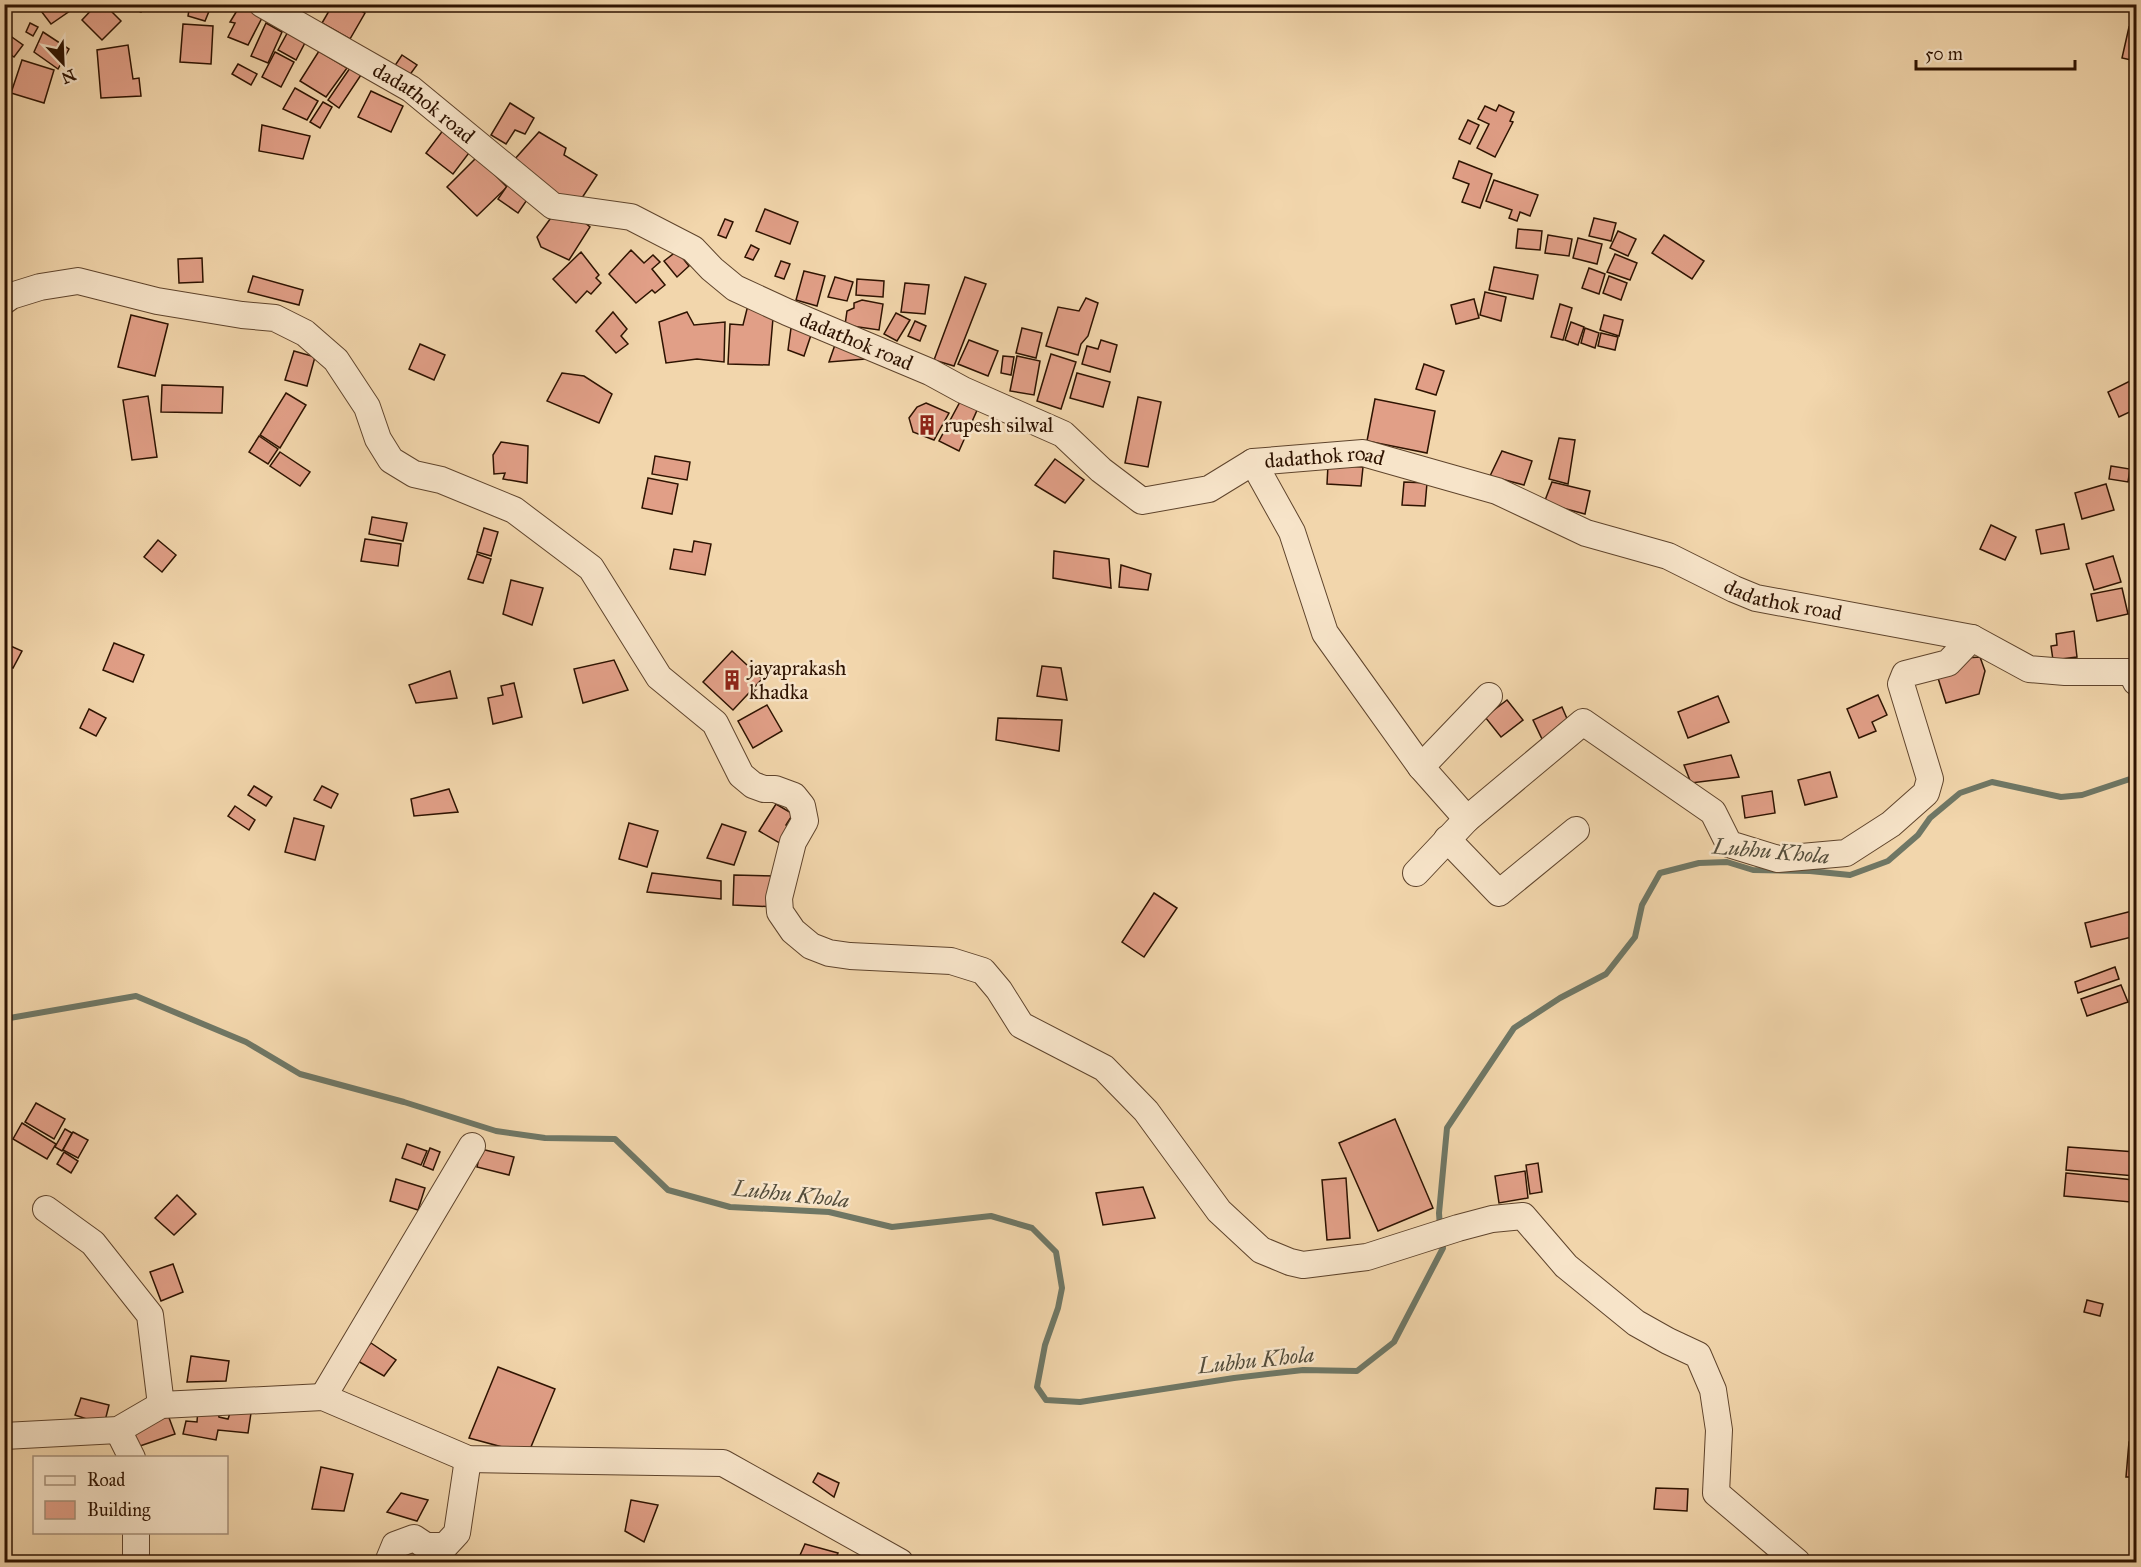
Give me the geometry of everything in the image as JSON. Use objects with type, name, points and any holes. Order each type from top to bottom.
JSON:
[{"type":"street","name":"dadathok road","points":[[262,4],[411,89],[554,206],[631,217],[693,249],[735,288],[930,372],[963,390],[1063,434],[1101,470],[1142,501],[1209,489],[1253,462],[1363,453],[1497,491],[1586,533],[1668,556],[1756,598],[1972,638],[2029,669],[2065,672],[2131,672],[2136,682]]},
{"type":"street","points":[[4,301],[11,296],[40,287],[78,281],[157,301],[275,318],[305,333],[336,360],[367,408],[378,439],[391,460],[414,474],[441,480],[514,510],[591,568],[659,677],[715,723],[741,775],[753,785],[764,789],[775,789],[794,796],[802,806],[806,821],[793,842],[779,898],[780,912],[793,931],[811,946],[850,956],[951,961],[983,971],[999,990],[1021,1025],[1104,1068],[1146,1111],[1219,1211],[1261,1250],[1290,1262],[1303,1264],[1367,1257],[1430,1235],[1492,1219],[1523,1216],[1566,1266],[1636,1323],[1698,1354],[1713,1390],[1719,1430],[1716,1493],[1797,1563]]},
{"type":"street","points":[[1253,462],[1293,532],[1325,633],[1421,767],[1467,819]]},
{"type":"street","points":[[1416,873],[1467,819],[1583,722],[1713,812],[1729,844],[1778,859],[1846,853],[1891,824],[1926,793],[1930,780],[1901,684],[1905,674],[1948,663],[1972,638]]},
{"type":"street","points":[[1421,767],[1490,696]]},
{"type":"street","points":[[1447,839],[1499,893],[1576,830]]},
{"type":"street","points":[[323,1396],[472,1146]]},
{"type":"street","points":[[46,1209],[93,1243],[150,1315],[160,1405]]},
{"type":"street","points":[[4,1436],[118,1430],[160,1405],[323,1396],[468,1459],[723,1463],[900,1563]]},
{"type":"street","points":[[118,1430],[131,1456]]},
{"type":"street","points":[[388,1563],[395,1545],[414,1538],[426,1546],[445,1546],[457,1533],[468,1459]]},
{"type":"street","points":[[136,1534],[136,1563]]},
{"type":"building","points":[[40,4],[80,4],[51,24],[38,7]]},
{"type":"building","points":[[97,4],[104,4],[121,21],[102,40],[82,20]]},
{"type":"building","points":[[121,4],[144,4],[141,12]]},
{"type":"building","points":[[190,4],[212,4],[205,21],[188,16]]},
{"type":"building","points":[[241,4],[264,14],[248,45],[228,37],[235,23],[230,22]]},
{"type":"building","points":[[333,4],[349,4],[365,13],[350,39],[322,23]]},
{"type":"building","points":[[30,23],[38,27],[33,36],[26,32]]},
{"type":"building","points":[[266,23],[282,32],[268,63],[251,56]]},
{"type":"building","points":[[183,24],[213,26],[211,64],[180,62]]},
{"type":"building","points":[[2129,27],[2136,29],[2136,61],[2122,58]]},
{"type":"building","points":[[290,28],[308,37],[296,60],[278,50]]},
{"type":"building","points":[[43,32],[69,49],[58,69],[34,52]]},
{"type":"building","points":[[9,35],[23,45],[14,57],[4,50],[4,41]]},
{"type":"building","points":[[128,45],[133,79],[139,78],[141,96],[101,98],[97,50]]},
{"type":"building","points":[[319,51],[347,68],[326,97],[300,81]]},
{"type":"building","points":[[275,52],[294,62],[281,87],[262,77]]},
{"type":"building","points":[[402,55],[417,65],[406,80],[392,70]]},
{"type":"building","points":[[22,60],[54,70],[44,103],[11,93]]},
{"type":"building","points":[[238,64],[257,74],[251,85],[232,74]]},
{"type":"building","points":[[350,68],[361,75],[339,108],[328,100]]},
{"type":"building","points":[[295,88],[318,101],[307,120],[283,109]]},
{"type":"building","points":[[371,91],[403,106],[391,132],[358,117]]},
{"type":"building","points":[[323,102],[332,107],[320,128],[310,122]]},
{"type":"building","points":[[510,103],[534,118],[525,134],[515,130],[506,144],[491,135]]},
{"type":"building","points":[[1499,105],[1514,112],[1510,121],[1513,122],[1495,157],[1477,148],[1489,124],[1478,119],[1485,106],[1496,111]]},
{"type":"building","points":[[1468,120],[1479,125],[1470,144],[1459,139]]},
{"type":"building","points":[[262,125],[310,136],[303,159],[259,151]]},
{"type":"building","points":[[444,129],[472,149],[453,174],[426,153]]},
{"type":"building","points":[[539,132],[566,148],[564,155],[597,175],[578,204],[545,188],[514,160]]},
{"type":"building","points":[[477,157],[507,187],[477,216],[447,187]]},
{"type":"building","points":[[1459,161],[1492,174],[1480,208],[1462,202],[1469,184],[1453,178]]},
{"type":"building","points":[[1494,180],[1538,195],[1530,216],[1520,212],[1517,221],[1509,218],[1512,210],[1486,201]]},
{"type":"building","points":[[509,183],[529,197],[518,213],[498,199]]},
{"type":"building","points":[[765,209],[798,222],[790,244],[756,231]]},
{"type":"building","points":[[553,215],[572,222],[584,222],[590,227],[569,260],[541,247],[537,237]]},
{"type":"building","points":[[1594,218],[1616,223],[1611,241],[1589,236]]},
{"type":"building","points":[[725,219],[733,222],[726,238],[718,235]]},
{"type":"building","points":[[1518,229],[1542,231],[1540,250],[1516,248]]},
{"type":"building","points":[[1618,231],[1636,239],[1628,256],[1610,248]]},
{"type":"building","points":[[1548,235],[1572,239],[1569,256],[1545,253]]},
{"type":"building","points":[[1664,235],[1704,261],[1692,279],[1652,253]]},
{"type":"building","points":[[1578,238],[1602,244],[1597,264],[1573,258]]},
{"type":"building","points":[[751,245],[759,249],[753,260],[745,257]]},
{"type":"building","points":[[631,250],[644,263],[653,255],[660,262],[652,269],[665,285],[655,293],[652,290],[636,303],[609,274]]},
{"type":"building","points":[[677,251],[689,266],[677,277],[664,261]]},
{"type":"building","points":[[581,252],[599,275],[596,278],[601,283],[591,294],[587,291],[576,303],[553,279]]},
{"type":"building","points":[[1615,254],[1637,263],[1630,280],[1607,272]]},
{"type":"building","points":[[202,258],[203,282],[179,283],[178,259]]},
{"type":"building","points":[[781,261],[790,264],[784,279],[775,276]]},
{"type":"building","points":[[1494,267],[1538,275],[1533,299],[1489,290]]},
{"type":"building","points":[[1589,268],[1605,274],[1599,294],[1582,288]]},
{"type":"building","points":[[804,271],[825,276],[817,306],[796,300]]},
{"type":"building","points":[[253,276],[303,290],[299,305],[248,292]]},
{"type":"building","points":[[1609,276],[1627,283],[1621,300],[1603,293]]},
{"type":"building","points":[[835,277],[853,282],[847,301],[828,297]]},
{"type":"building","points":[[965,277],[986,284],[954,366],[934,360]]},
{"type":"building","points":[[857,279],[884,281],[883,297],[856,295]]},
{"type":"building","points":[[905,283],[929,285],[925,314],[901,312]]},
{"type":"building","points":[[1485,292],[1506,297],[1501,321],[1480,315]]},
{"type":"building","points":[[1086,298],[1098,303],[1088,336],[1081,344],[1078,355],[1046,346],[1058,307],[1079,311]]},
{"type":"building","points":[[1474,299],[1479,318],[1456,324],[1451,305]]},
{"type":"building","points":[[862,300],[883,304],[879,330],[845,325],[847,311],[854,308],[854,303]]},
{"type":"building","points":[[1560,304],[1572,308],[1563,340],[1551,337]]},
{"type":"building","points":[[748,305],[773,318],[769,365],[728,364],[730,324],[743,325]]},
{"type":"building","points":[[613,312],[627,329],[621,336],[628,344],[616,353],[596,331]]},
{"type":"building","points":[[687,312],[694,325],[725,322],[724,362],[697,359],[666,363],[659,322]]},
{"type":"building","points":[[896,313],[910,320],[897,341],[884,334]]},
{"type":"building","points":[[131,315],[168,324],[155,376],[118,367]]},
{"type":"building","points":[[1604,315],[1623,320],[1619,336],[1600,330]]},
{"type":"building","points":[[792,321],[812,332],[804,356],[788,350]]},
{"type":"building","points":[[915,321],[926,326],[920,341],[908,336]]},
{"type":"building","points":[[1571,322],[1584,327],[1578,345],[1565,340]]},
{"type":"building","points":[[1022,328],[1042,333],[1036,358],[1016,353]]},
{"type":"building","points":[[1585,328],[1599,333],[1595,348],[1581,343]]},
{"type":"building","points":[[1601,333],[1618,337],[1615,350],[1598,346]]},
{"type":"building","points":[[837,339],[864,350],[865,359],[829,362]]},
{"type":"building","points":[[969,340],[998,351],[988,376],[958,364]]},
{"type":"building","points":[[1101,340],[1117,345],[1110,372],[1082,364],[1087,346],[1098,349]]},
{"type":"building","points":[[420,344],[445,355],[434,380],[409,369]]},
{"type":"building","points":[[294,351],[315,357],[307,386],[285,380]]},
{"type":"building","points":[[1051,354],[1076,362],[1061,409],[1037,401]]},
{"type":"building","points":[[1003,356],[1014,357],[1011,375],[1001,373]]},
{"type":"building","points":[[1017,356],[1040,361],[1034,395],[1010,391]]},
{"type":"building","points":[[1424,364],[1444,371],[1436,395],[1416,389]]},
{"type":"building","points":[[562,373],[584,376],[612,394],[599,423],[547,401]]},
{"type":"building","points":[[1077,373],[1110,382],[1103,407],[1070,398]]},
{"type":"building","points":[[2136,378],[2136,398],[2130,401],[2134,410],[2119,417],[2108,392]]},
{"type":"building","points":[[162,385],[223,387],[222,413],[161,412]]},
{"type":"building","points":[[286,393],[306,405],[280,448],[260,435]]},
{"type":"building","points":[[148,396],[157,457],[132,460],[123,400]]},
{"type":"building","points":[[1138,397],[1161,402],[1148,467],[1125,463]]},
{"type":"building","points":[[1375,399],[1435,411],[1427,453],[1367,441]]},
{"type":"building","points":[[961,400],[978,408],[959,451],[939,441]]},
{"type":"building","name":"rupesh silwal","points":[[926,403],[949,413],[934,440],[913,432],[909,418],[917,407]]},
{"type":"building","points":[[259,436],[278,449],[268,464],[249,452]]},
{"type":"building","points":[[1559,438],[1575,440],[1568,484],[1549,479]]},
{"type":"building","points":[[501,442],[528,446],[527,483],[503,479],[505,473],[494,474],[493,455]]},
{"type":"building","points":[[1502,451],[1532,461],[1524,485],[1490,476]]},
{"type":"building","points":[[280,452],[310,472],[300,486],[270,466]]},
{"type":"building","points":[[655,456],[690,462],[687,480],[652,474]]},
{"type":"building","points":[[1055,459],[1084,480],[1065,503],[1035,485]]},
{"type":"building","points":[[1328,465],[1363,467],[1361,486],[1327,484]]},
{"type":"building","points":[[2111,466],[2130,469],[2128,482],[2109,479]]},
{"type":"building","points":[[648,478],[678,484],[672,514],[642,508]]},
{"type":"building","points":[[1404,482],[1427,483],[1425,506],[1402,505]]},
{"type":"building","points":[[1552,482],[1590,491],[1585,514],[1544,503]]},
{"type":"building","points":[[2106,484],[2114,510],[2082,519],[2075,493]]},
{"type":"building","points":[[372,517],[407,523],[403,541],[369,534]]},
{"type":"building","points":[[2064,524],[2069,549],[2041,554],[2036,530]]},
{"type":"building","points":[[1991,525],[2016,537],[2005,560],[1980,549]]},
{"type":"building","points":[[484,528],[498,532],[491,556],[477,552]]},
{"type":"building","points":[[365,539],[401,544],[398,566],[361,561]]},
{"type":"building","points":[[158,540],[176,555],[162,572],[144,557]]},
{"type":"building","points":[[694,541],[711,544],[705,575],[670,569],[674,549],[692,552]]},
{"type":"building","points":[[1054,551],[1109,559],[1111,588],[1053,578]]},
{"type":"building","points":[[477,554],[491,559],[483,583],[468,579]]},
{"type":"building","points":[[2113,556],[2121,582],[2094,590],[2086,564]]},
{"type":"building","points":[[1121,565],[1151,574],[1148,590],[1119,587]]},
{"type":"building","points":[[511,580],[543,588],[532,625],[503,614]]},
{"type":"building","points":[[2122,588],[2128,614],[2097,621],[2091,594]]},
{"type":"building","points":[[2074,631],[2077,657],[2053,660],[2051,646],[2057,645],[2056,634]]},
{"type":"building","points":[[4,643],[22,651],[13,668],[4,664]]},
{"type":"building","points":[[114,643],[144,655],[133,682],[103,670]]},
{"type":"building","name":"jayaprakash khadka","points":[[732,651],[762,679],[733,710],[703,682]]},
{"type":"building","points":[[1980,657],[1985,671],[1979,694],[1946,703],[1937,675],[1965,658]]},
{"type":"building","points":[[614,660],[628,690],[583,703],[574,669]]},
{"type":"building","points":[[1042,666],[1061,668],[1067,700],[1037,696]]},
{"type":"building","points":[[450,671],[457,698],[416,703],[409,685]]},
{"type":"building","points":[[514,683],[522,717],[493,724],[488,698],[503,695],[501,686]]},
{"type":"building","points":[[1878,695],[1887,715],[1872,722],[1876,731],[1859,738],[1847,709]]},
{"type":"building","points":[[1718,696],[1729,722],[1688,738],[1678,712]]},
{"type":"building","points":[[1507,700],[1523,720],[1501,737],[1485,717]]},
{"type":"building","points":[[767,705],[782,731],[753,748],[738,721]]},
{"type":"building","points":[[1562,707],[1571,728],[1543,741],[1533,720]]},
{"type":"building","points":[[89,709],[106,718],[96,736],[80,728]]},
{"type":"building","points":[[998,718],[1062,720],[1059,751],[996,740]]},
{"type":"building","points":[[1731,755],[1739,777],[1691,783],[1684,765]]},
{"type":"building","points":[[1830,772],[1837,797],[1805,805],[1798,780]]},
{"type":"building","points":[[254,786],[272,797],[266,806],[248,795]]},
{"type":"building","points":[[322,786],[338,794],[331,808],[314,800]]},
{"type":"building","points":[[449,789],[458,812],[414,816],[411,799]]},
{"type":"building","points":[[1772,791],[1775,813],[1745,818],[1742,796]]},
{"type":"building","points":[[776,804],[793,814],[786,825],[793,829],[783,845],[759,831]]},
{"type":"building","points":[[235,806],[255,820],[249,830],[228,816]]},
{"type":"building","points":[[294,818],[324,826],[315,860],[285,852]]},
{"type":"building","points":[[629,823],[658,831],[647,867],[619,859]]},
{"type":"building","points":[[722,824],[746,832],[734,865],[707,858]]},
{"type":"building","points":[[652,873],[721,881],[721,899],[647,892]]},
{"type":"building","points":[[734,875],[777,876],[776,907],[733,905]]},
{"type":"building","points":[[1154,893],[1177,908],[1144,957],[1122,942]]},
{"type":"building","points":[[2136,910],[2136,936],[2091,947],[2085,923]]},
{"type":"building","points":[[2115,967],[2119,979],[2078,993],[2075,982]]},
{"type":"building","points":[[2121,985],[2128,1002],[2087,1016],[2081,999]]},
{"type":"building","points":[[36,1103],[65,1119],[54,1139],[25,1122]]},
{"type":"building","points":[[1395,1119],[1433,1208],[1378,1231],[1339,1143]]},
{"type":"building","points":[[22,1123],[56,1144],[47,1159],[13,1139]]},
{"type":"building","points":[[65,1129],[72,1133],[62,1151],[55,1147]]},
{"type":"building","points":[[73,1132],[88,1140],[78,1158],[63,1150]]},
{"type":"building","points":[[407,1144],[427,1151],[421,1165],[402,1158]]},
{"type":"building","points":[[2068,1147],[2136,1152],[2135,1176],[2066,1170]]},
{"type":"building","points":[[430,1148],[440,1152],[433,1170],[423,1166]]},
{"type":"building","points":[[481,1149],[514,1157],[509,1175],[477,1167]]},
{"type":"building","points":[[64,1152],[78,1161],[71,1173],[57,1164]]},
{"type":"building","points":[[1538,1163],[1542,1192],[1530,1194],[1526,1165]]},
{"type":"building","points":[[1525,1171],[1528,1198],[1499,1203],[1495,1176]]},
{"type":"building","points":[[2066,1173],[2134,1180],[2131,1202],[2064,1196]]},
{"type":"building","points":[[1346,1178],[1350,1238],[1327,1240],[1322,1180]]},
{"type":"building","points":[[396,1179],[425,1188],[418,1210],[390,1201]]},
{"type":"building","points":[[1143,1187],[1155,1218],[1103,1225],[1096,1193]]},
{"type":"building","points":[[177,1195],[196,1214],[174,1235],[155,1218]]},
{"type":"building","points":[[173,1264],[183,1292],[161,1301],[150,1272]]},
{"type":"building","points":[[2087,1300],[2103,1304],[2100,1316],[2084,1312]]},
{"type":"building","points":[[371,1343],[396,1360],[384,1376],[356,1360]]},
{"type":"building","points":[[191,1356],[229,1361],[226,1381],[187,1382]]},
{"type":"building","points":[[498,1367],[555,1389],[528,1454],[469,1438]]},
{"type":"building","points":[[2130,1367],[2136,1367],[2136,1402],[2132,1403]]},
{"type":"building","points":[[81,1398],[109,1405],[104,1425],[75,1415]]},
{"type":"building","points":[[198,1409],[218,1413],[219,1417],[228,1419],[231,1410],[251,1413],[248,1433],[218,1430],[216,1440],[183,1434],[186,1421],[197,1422]]},
{"type":"building","points":[[168,1415],[175,1434],[137,1447],[131,1428]]},
{"type":"building","points":[[2129,1442],[2136,1442],[2136,1477],[2126,1477]]},
{"type":"building","points":[[321,1467],[353,1474],[344,1511],[312,1509]]},
{"type":"building","points":[[818,1473],[839,1483],[834,1497],[813,1482]]},
{"type":"building","points":[[1656,1488],[1688,1489],[1687,1511],[1654,1509]]},
{"type":"building","points":[[401,1493],[428,1500],[417,1521],[387,1512]]},
{"type":"building","points":[[631,1500],[658,1505],[644,1542],[625,1531]]},
{"type":"building","points":[[805,1544],[838,1553],[834,1562],[797,1562]]},
{"type":"waterway","name":"Lubhu Khola","points":[[2136,484],[2136,499]]},
{"type":"waterway","name":"Lubhu Khola","points":[[1440,1227],[1439,1213],[1447,1128],[1514,1028],[1560,998],[1606,974],[1635,937],[1642,905],[1660,873],[1699,863],[1727,862],[1753,870],[1810,871],[1850,875],[1888,861],[1918,835],[1930,818],[1960,793],[1992,782],[2061,797],[2082,795],[2136,777]]},
{"type":"waterway","name":"Lubhu Khola","points":[[4,1019],[136,996],[246,1042],[300,1074],[404,1102],[496,1131],[545,1138],[615,1139],[668,1190],[730,1207],[829,1212],[892,1227],[991,1216],[1032,1228],[1056,1252],[1062,1288],[1058,1308],[1045,1345],[1037,1387],[1046,1400],[1080,1402],[1234,1378],[1303,1370],[1357,1371],[1394,1342],[1443,1248],[1442,1240]]},
{"type":"place","name":"rupesh silwal","points":[[927,425]]},
{"type":"place","name":"jayaprakash khadka","points":[[732,680]]}]
